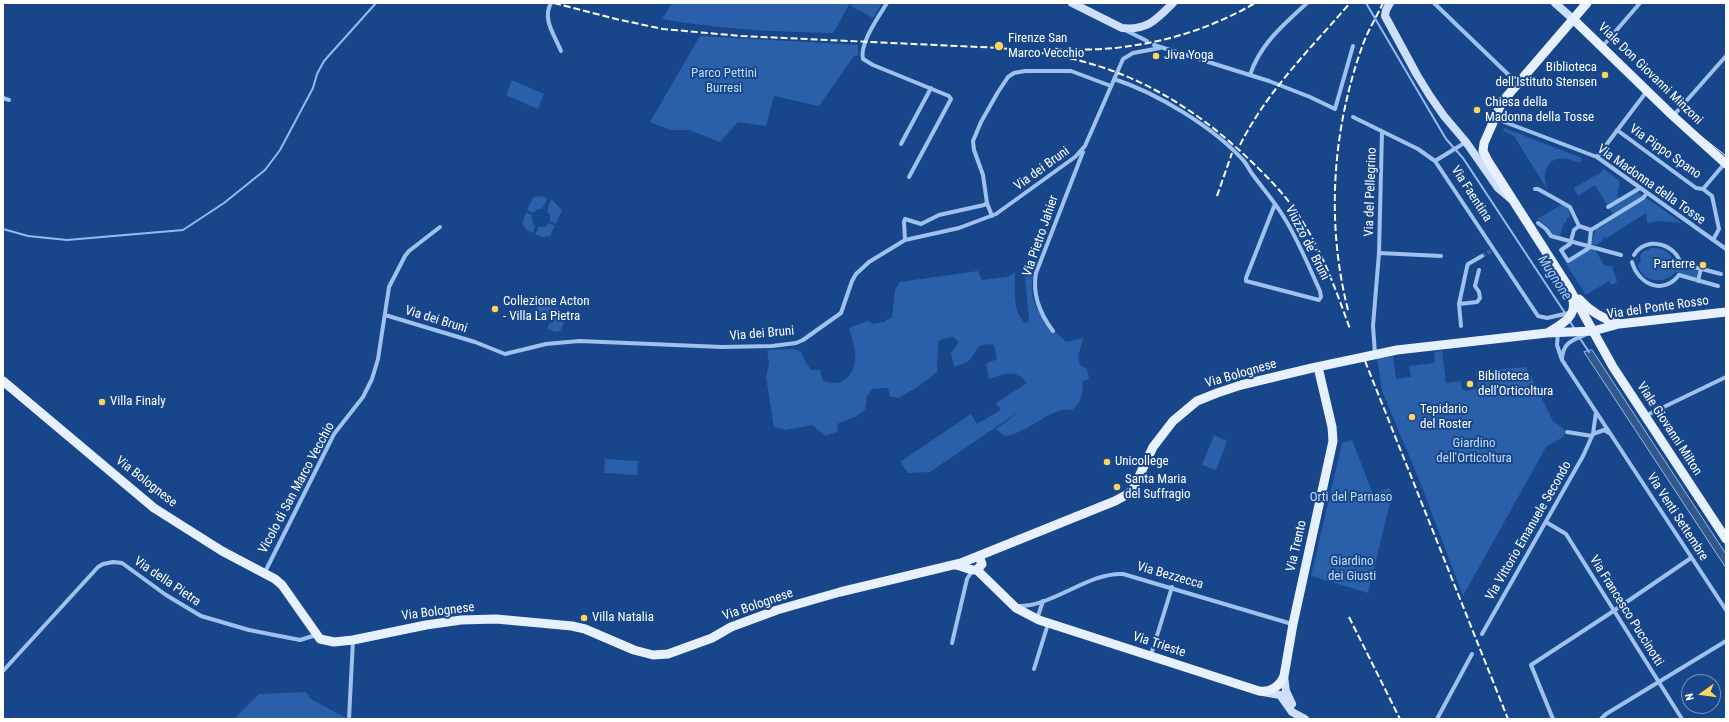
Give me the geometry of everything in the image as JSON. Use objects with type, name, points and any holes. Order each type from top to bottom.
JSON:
[{"type":"main road","points":[[1072,3],[1122,28],[1136,28],[1151,24],[1173,3]]},
{"type":"main road","points":[[1390,3],[1386,10],[1385,16],[1417,75],[1463,143],[1498,188],[1514,202]]},
{"type":"main road","name":"Viale Don Giovanni Minzoni","points":[[1556,3],[1673,116],[1726,163]]},
{"type":"main road","points":[[1587,3],[1502,102],[1484,143],[1483,151],[1569,288],[1593,313],[1605,320],[1619,324]]},
{"type":"main road","points":[[1556,331],[1572,312],[1574,302],[1569,288]]},
{"type":"main road","name":"Viale Giovanni Milton","points":[[1569,288],[1613,367],[1726,539]]},
{"type":"main road","name":"Via del Ponte Rosso","points":[[1583,333],[1619,324],[1726,312]]},
{"type":"main road","name":"Via Bolognese","points":[[3,381],[154,508],[222,551],[265,572],[282,585],[320,639],[329,642],[353,640],[426,625],[461,620],[496,619],[572,626],[585,629],[634,650],[653,655],[668,654],[712,638],[731,626],[777,610],[861,587],[954,565],[973,565],[1081,516],[1128,494],[1134,487],[1148,456],[1158,439],[1173,421],[1195,403],[1217,393],[1241,385],[1318,366],[1413,348],[1556,331],[1583,333]]},
{"type":"main road","name":"Via Trento","points":[[1282,680],[1333,439],[1318,366]]},
{"type":"main road","name":"Via Trieste","points":[[973,565],[1013,606],[1037,619],[1262,692],[1280,695],[1289,709],[1302,717]]},
{"type":"main road","points":[[1262,692],[1274,689],[1282,680]]},
{"type":"main road","name":"Via Trieste","points":[[1282,680],[1286,691],[1302,717]]},
{"type":"street","points":[[551,3],[547,12],[548,20],[561,51]]},
{"type":"street","points":[[887,3],[867,38],[862,55],[863,59],[949,96],[951,99],[950,104],[909,177]]},
{"type":"street","points":[[1250,75],[1256,59],[1264,46],[1282,26],[1307,3]]},
{"type":"street","points":[[1434,3],[1517,83]]},
{"type":"street","points":[[1602,47],[1640,3]]},
{"type":"street","points":[[1122,28],[1146,41]]},
{"type":"street","points":[[1154,45],[1269,81],[1336,109],[1353,46]]},
{"type":"street","name":"Via dei Bruni","points":[[385,315],[475,342],[505,354],[546,344],[590,341],[722,347],[772,346],[796,343],[803,340],[841,313],[848,290],[856,274],[869,262],[905,240],[959,228],[992,216],[1078,155],[1085,146],[1121,62],[1128,55],[1160,48]]},
{"type":"street","points":[[1673,116],[1726,56]]},
{"type":"street","points":[[992,216],[987,203],[983,175],[974,150],[974,141],[981,122],[1008,77],[1017,72],[1025,71],[1071,71],[1111,86]]},
{"type":"street","name":"Viuzzo de' Bruni","points":[[1114,79],[1146,91],[1174,107],[1224,143],[1242,160],[1275,204],[1293,232],[1321,293],[1321,298],[1319,300],[1246,281],[1275,204]]},
{"type":"street","points":[[901,144],[931,88]]},
{"type":"street","points":[[1597,157],[1647,91]]},
{"type":"street","points":[[3,98],[9,100]]},
{"type":"street","name":"Via Faentina","points":[[1353,117],[1418,149],[1435,161],[1492,250],[1534,311],[1540,317],[1549,318],[1572,312]]},
{"type":"street","name":"Via Madonna della Tosse","points":[[1494,118],[1597,157],[1726,250]]},
{"type":"street","name":"Via Pippo Spano","points":[[1617,130],[1696,188],[1703,189],[1712,196],[1719,229],[1713,240]]},
{"type":"street","name":"Via del Pellegrino","points":[[1371,355],[1379,253],[1382,132]]},
{"type":"street","points":[[1435,161],[1463,143]]},
{"type":"street","name":"Via Pietro Jahier","points":[[1053,331],[1044,319],[1037,302],[1034,288],[1036,273],[1085,146]]},
{"type":"street","name":"Via Pippo Spano","points":[[1703,189],[1726,163]]},
{"type":"street","points":[[1608,207],[1640,188]]},
{"type":"street","points":[[1535,189],[1538,189],[1570,207],[1579,226],[1591,230]]},
{"type":"street","points":[[1591,230],[1643,198],[1647,193]]},
{"type":"street","points":[[905,240],[905,219],[921,224],[938,215],[984,206],[987,203]]},
{"type":"street","points":[[1538,223],[1546,229],[1551,236],[1621,255]]},
{"type":"street","points":[[1579,226],[1574,230],[1571,242],[1561,250],[1568,261],[1589,248],[1591,230]]},
{"type":"street","name":"Vicolo di San Marco Vecchio","points":[[265,572],[334,434],[363,397],[369,386],[378,359],[389,287],[404,256],[440,227]]},
{"type":"street","points":[[1634,254],[1638,249],[1648,244],[1660,245],[1676,253],[1681,266],[1701,268],[1721,274]]},
{"type":"street","name":"Via del Pellegrino","points":[[1379,253],[1441,256]]},
{"type":"street","points":[[1461,326],[1459,304],[1468,264],[1482,256]]},
{"type":"street","points":[[1632,262],[1638,276],[1651,285],[1672,282],[1679,275],[1718,286]]},
{"type":"street","points":[[1698,281],[1701,268]]},
{"type":"street","points":[[1459,304],[1477,302],[1480,298],[1479,292],[1475,286],[1479,270]]},
{"type":"street","name":"Via Venti Settembre","points":[[1556,331],[1557,344],[1562,360],[1726,610]]},
{"type":"street","points":[[1562,360],[1565,346],[1583,333]]},
{"type":"street","points":[[1645,416],[1726,377]]},
{"type":"street","name":"Via Vittorio Emanuele Secondo","points":[[1482,634],[1583,456],[1593,435],[1596,411]]},
{"type":"street","points":[[1567,432],[1593,435],[1604,430],[1612,435]]},
{"type":"street","name":"Via Francesco Puccinotti","points":[[1546,522],[1566,534],[1682,719]]},
{"type":"street","points":[[1553,719],[1531,665],[1691,558]]},
{"type":"street","name":"Via della Pietra","points":[[3,671],[85,579],[103,564],[113,562],[122,563],[166,595],[201,616],[249,630],[300,640],[316,635]]},
{"type":"street","points":[[952,643],[967,579],[973,565]]},
{"type":"street","name":"Via Bezzecca","points":[[1013,606],[1028,606],[1099,578],[1119,574],[1172,587],[1293,624]]},
{"type":"street","points":[[1151,655],[1172,587]]},
{"type":"street","points":[[1037,619],[1043,601]]},
{"type":"street","points":[[1034,669],[1048,623]]},
{"type":"street","points":[[349,719],[353,640]]},
{"type":"street","points":[[1601,719],[1606,714],[1726,641]]},
{"type":"street","points":[[1437,719],[1472,654]]},
{"type":"green space","name":"Parco Pettini Burresi","points":[[672,3],[850,3],[833,33],[747,29],[662,19]]},
{"type":"green space","points":[[852,3],[882,3],[873,18],[851,6]]},
{"type":"green space","name":"Parco Pettini Burresi","points":[[700,36],[858,45],[858,55],[854,56],[819,106],[774,96],[766,126],[738,122],[720,142],[689,130],[670,130],[650,122]]},
{"type":"green space","points":[[512,80],[544,94],[538,109],[506,95]]},
{"type":"green space","points":[[1504,128],[1582,158],[1580,163],[1569,159],[1559,159],[1550,163],[1545,174],[1547,189],[1514,136],[1503,131]]},
{"type":"green space","points":[[1601,167],[1620,181],[1617,197],[1620,198],[1608,206],[1595,185],[1578,196],[1574,188],[1603,171]]},
{"type":"green space","points":[[1636,191],[1643,196],[1612,215],[1613,214],[1609,208]]},
{"type":"green space","points":[[541,196],[548,198],[542,209],[538,209],[533,213],[527,210],[533,197]]},
{"type":"green space","points":[[1645,197],[1682,223],[1659,221],[1647,223],[1646,213],[1607,238],[1604,237],[1604,240],[1596,245],[1591,244],[1596,228],[1600,228]]},
{"type":"green space","points":[[551,199],[562,210],[556,224],[550,221],[550,215],[547,211]]},
{"type":"green space","points":[[1560,202],[1570,208],[1569,218],[1567,218],[1566,223],[1564,222],[1560,236],[1552,234],[1548,227],[1537,219],[1561,205]]},
{"type":"green space","points":[[526,212],[532,215],[532,221],[535,226],[533,233],[527,230],[522,224]]},
{"type":"green space","points":[[549,223],[555,226],[550,236],[542,237],[535,234],[539,227],[546,227]]},
{"type":"green space","points":[[1651,248],[1664,250],[1671,255],[1677,267],[1698,271],[1696,278],[1676,272],[1666,279],[1654,280],[1648,278],[1640,271],[1638,264],[1641,261],[1640,255],[1644,251]]},
{"type":"green space","points":[[1591,249],[1595,250],[1605,266],[1612,266],[1617,282],[1611,285],[1609,281],[1586,295],[1566,264]]},
{"type":"green space","points":[[1032,260],[1038,262],[1033,276],[1032,287],[1036,307],[1042,316],[1066,342],[1083,338],[1078,357],[1080,365],[1087,369],[1089,379],[1083,381],[1080,400],[1076,407],[1072,410],[1056,412],[1014,434],[1005,436],[996,429],[1024,408],[930,472],[908,473],[900,462],[971,414],[977,424],[1001,410],[996,403],[1027,383],[1018,375],[1014,374],[1005,374],[989,379],[986,364],[997,359],[994,345],[988,344],[979,346],[967,362],[954,366],[951,353],[959,342],[953,337],[945,338],[938,342],[937,372],[919,386],[898,398],[890,396],[888,388],[872,389],[867,396],[865,410],[857,416],[837,424],[838,431],[826,436],[812,425],[786,430],[774,427],[766,377],[769,363],[767,350],[793,349],[801,352],[811,370],[820,370],[823,381],[837,383],[843,381],[848,378],[851,373],[855,360],[854,347],[849,328],[868,321],[873,324],[884,322],[892,317],[895,290],[900,282],[978,271],[982,280],[1008,277],[1015,272],[1016,306],[1018,313],[1025,323],[1029,321],[1025,275]]},
{"type":"green space","points":[[540,300],[553,306],[547,318],[535,313]]},
{"type":"green space","points":[[555,307],[568,314],[560,331],[557,332],[547,329],[549,324],[554,322],[552,317]]},
{"type":"green space","name":"Giardino dell'Orticoltura","points":[[1442,351],[1446,383],[1461,381],[1462,389],[1467,391],[1478,388],[1476,371],[1526,367],[1553,421],[1564,429],[1565,433],[1563,437],[1546,447],[1463,596],[1420,482],[1382,391],[1377,359],[1393,356],[1396,379],[1411,377],[1409,366],[1435,363],[1434,352]]},
{"type":"green space","points":[[1214,435],[1227,441],[1216,470],[1202,465]]},
{"type":"green space","points":[[1352,440],[1373,494],[1389,488],[1392,495],[1368,593],[1311,576],[1342,443]]},
{"type":"green space","points":[[605,459],[638,461],[637,475],[604,473]]},
{"type":"green space","points":[[306,692],[311,699],[348,719],[234,719],[259,694]]},
{"type":"shaded area","points":[[1592,350],[1726,554],[1726,568],[1584,352]]},
{"type":"waterway","points":[[3,229],[28,236],[67,240],[183,230],[224,203],[265,170],[280,150],[313,88],[317,74],[324,61],[376,3]]},
{"type":"waterway","name":"Mugnone","points":[[1366,3],[1446,139],[1463,158],[1565,313]]},
{"type":"waterway","name":"Mugnone","points":[[1569,320],[1574,328]]},
{"type":"waterway","name":"Mugnone","points":[[1579,337],[1589,352]]},
{"type":"tunnel","points":[[1482,256],[1491,251]]},
{"type":"tram line","points":[[1693,130],[1726,156]]},
{"type":"railway","points":[[554,3],[663,29],[741,36],[1001,48],[1064,57],[1121,74],[1148,86],[1197,116],[1242,153],[1275,185],[1300,217],[1318,249],[1330,275],[1350,329]]},
{"type":"railway","points":[[1045,48],[1072,50],[1099,49],[1126,47],[1153,42],[1206,27],[1255,3]]},
{"type":"railway","points":[[1240,145],[1251,125],[1276,88],[1350,3]]},
{"type":"railway","points":[[1348,310],[1341,277],[1335,211],[1339,144],[1344,111],[1352,79],[1364,41],[1383,3]]},
{"type":"railway","points":[[1217,196],[1232,153]]},
{"type":"railway","points":[[1365,361],[1508,719]]},
{"type":"railway","points":[[1349,617],[1400,719]]},
{"type":"place","name":"Firenze San Marco Vecchio","points":[[999,46]]},
{"type":"place","name":"Jiva Yoga","points":[[1156,56]]},
{"type":"place","name":"Biblioteca dell'Istituto Stensen","points":[[1605,75]]},
{"type":"place","name":"Chiesa della Madonna della Tosse","points":[[1477,110]]},
{"type":"place","name":"Parterre","points":[[1703,265]]},
{"type":"place","name":"Collezione Acton - Villa La Pietra","points":[[495,309]]},
{"type":"place","name":"Biblioteca dell'Orticoltura","points":[[1470,384]]},
{"type":"place","name":"Villa Finaly","points":[[102,402]]},
{"type":"place","name":"Tepidario del Roster","points":[[1412,417]]},
{"type":"place","name":"Unicollege","points":[[1107,462]]},
{"type":"place","name":"Santa Maria del Suffragio","points":[[1117,487]]},
{"type":"place","name":"Villa Natalia","points":[[584,618]]},
{"type":"park label","name":"Orti del Parnaso","points":[[1351,498]]},
{"type":"park label","name":"Giardino dei Giusti","points":[[1352,570]]}]
